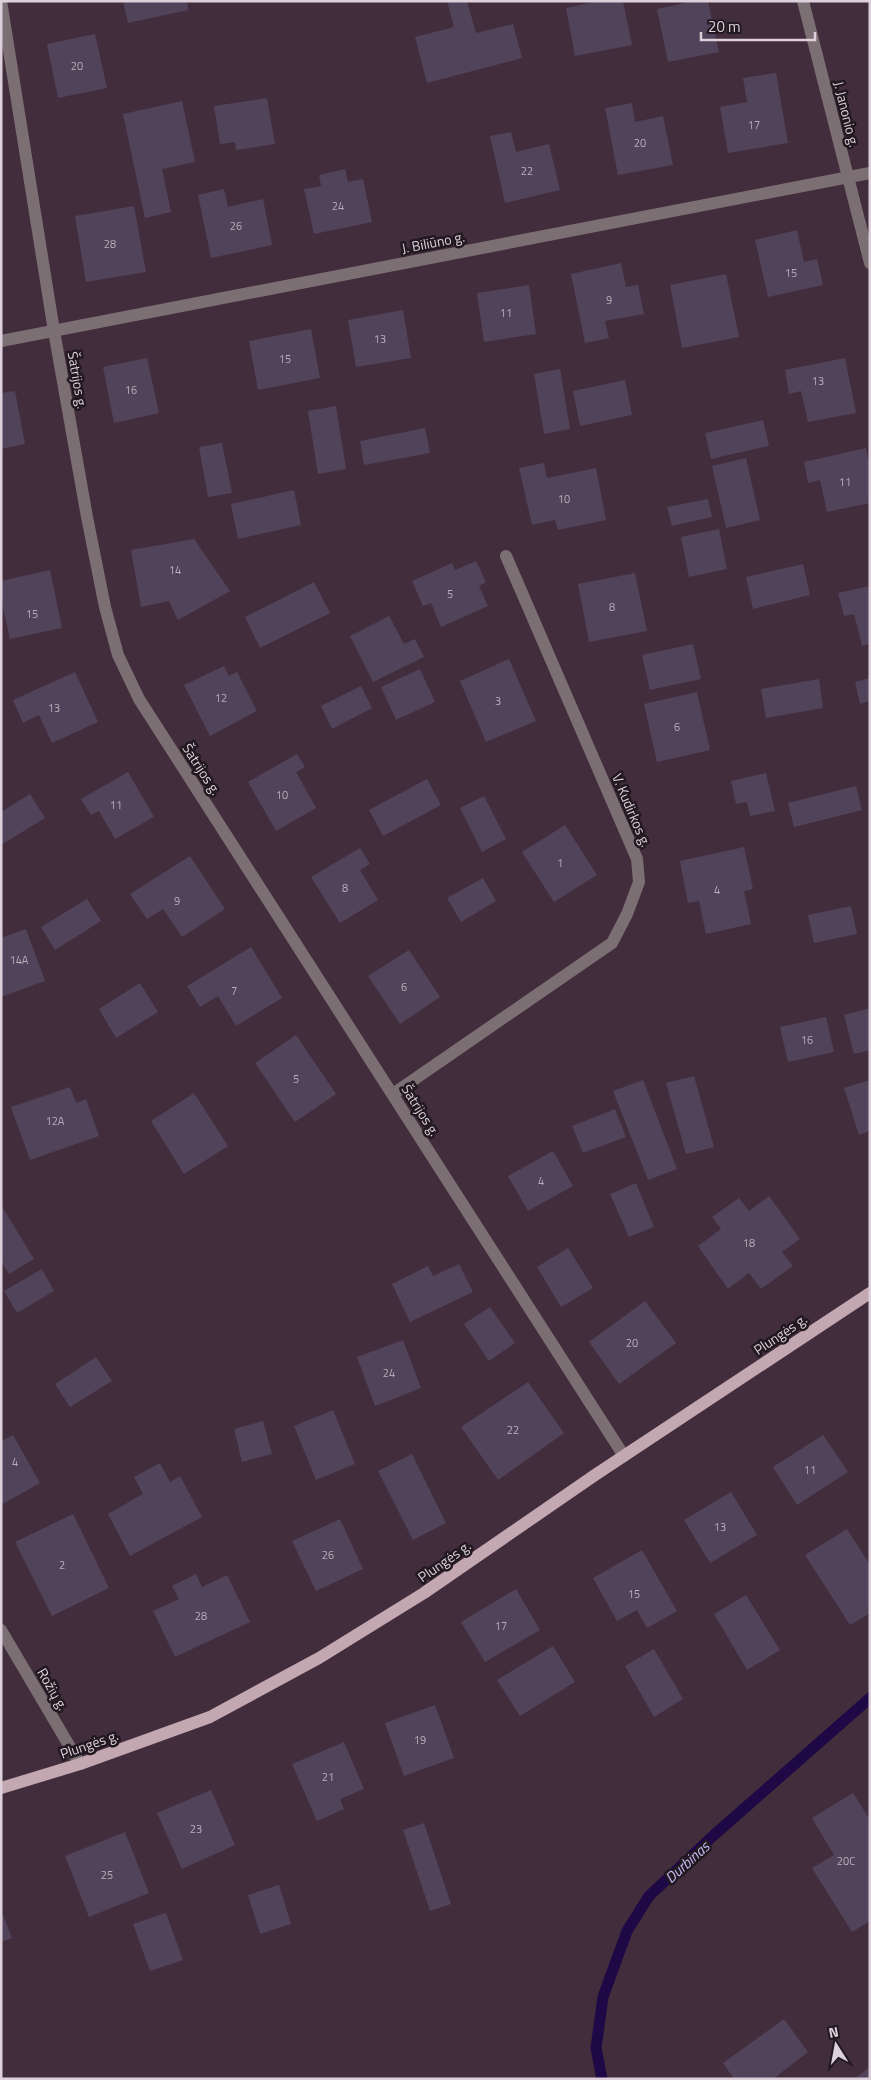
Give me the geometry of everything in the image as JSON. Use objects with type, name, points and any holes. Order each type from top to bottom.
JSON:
[{"type":"main road","name":"Plungės g.","points":[[1,1788],[80,1764],[210,1717],[319,1658],[424,1594],[624,1456],[870,1293]]},
{"type":"street","name":"Šatrijos g.","points":[[1,1],[54,331],[105,607],[118,655],[139,699],[624,1456]]},
{"type":"street","name":"J. Janonio g.","points":[[803,1],[870,263]]},
{"type":"street","name":"J. Biliūno g.","points":[[1,341],[870,173]]},
{"type":"street","name":"V. Kudirkos g.","points":[[393,1094],[612,943],[627,914],[639,882],[638,859],[506,556]]},
{"type":"street","name":"Rožių g.","points":[[1,1630],[80,1764]]},
{"type":"building","points":[[123,1],[187,1],[188,10],[128,23]]},
{"type":"building","points":[[447,1],[467,1],[476,33],[513,24],[522,58],[427,83],[415,37],[454,27]]},
{"type":"building","points":[[599,1],[623,1],[632,45],[575,56],[566,8]]},
{"type":"building","points":[[695,1],[708,1],[719,52],[668,62],[657,9]]},
{"type":"building","points":[[95,34],[107,88],[58,98],[47,44]]},
{"type":"building","points":[[776,73],[788,143],[728,153],[720,107],[747,102],[743,78]]},
{"type":"building","points":[[267,98],[275,144],[236,150],[235,142],[220,144],[214,106]]},
{"type":"building","points":[[182,101],[195,162],[162,169],[171,212],[145,218],[123,114]]},
{"type":"building","points":[[632,103],[635,122],[663,116],[673,165],[618,175],[605,108]]},
{"type":"building","points":[[511,132],[516,152],[549,144],[560,190],[505,203],[490,136]]},
{"type":"building","points":[[345,169],[348,182],[363,179],[372,222],[314,234],[304,189],[321,186],[319,175]]},
{"type":"building","points":[[224,189],[228,207],[263,199],[272,245],[211,258],[198,195]]},
{"type":"building","points":[[134,206],[146,272],[86,282],[75,216]]},
{"type":"building","points":[[797,230],[804,262],[817,259],[823,285],[768,297],[755,240]]},
{"type":"building","points":[[621,263],[626,287],[638,285],[644,314],[605,321],[609,338],[585,343],[571,274]]},
{"type":"building","points":[[726,274],[739,337],[682,348],[670,285]]},
{"type":"building","points":[[529,285],[536,334],[484,342],[477,293]]},
{"type":"building","points":[[403,310],[411,358],[356,367],[348,320]]},
{"type":"building","points":[[311,329],[320,378],[258,390],[249,341]]},
{"type":"building","points":[[147,358],[159,413],[114,423],[103,367]]},
{"type":"building","points":[[845,358],[856,413],[808,422],[801,391],[789,394],[785,370]]},
{"type":"building","points":[[560,369],[570,429],[544,434],[534,374]]},
{"type":"building","points":[[625,380],[632,415],[580,426],[573,391]]},
{"type":"building","points":[[15,391],[25,444],[1,449],[1,393]]},
{"type":"building","points":[[336,406],[346,469],[318,474],[308,411]]},
{"type":"building","points":[[763,420],[769,446],[711,459],[705,433]]},
{"type":"building","points":[[425,428],[430,453],[364,465],[360,441]]},
{"type":"building","points":[[222,443],[232,493],[208,497],[199,447]]},
{"type":"building","points":[[866,448],[870,467],[870,503],[827,512],[820,480],[808,483],[804,462]]},
{"type":"building","points":[[746,458],[760,520],[726,528],[712,466]]},
{"type":"building","points":[[544,463],[547,478],[596,468],[606,520],[558,530],[555,520],[532,525],[519,468]]},
{"type":"building","points":[[294,490],[301,525],[238,539],[231,504]]},
{"type":"building","points":[[708,499],[712,517],[672,526],[667,507]]},
{"type":"building","points":[[719,529],[727,569],[689,577],[681,537]]},
{"type":"building","points":[[194,539],[230,591],[178,620],[169,601],[141,607],[131,550]]},
{"type":"building","points":[[476,561],[486,582],[479,586],[488,606],[441,627],[431,603],[423,606],[412,581],[452,563],[455,570]]},
{"type":"building","points":[[803,564],[810,595],[753,609],[746,577]]},
{"type":"building","points":[[50,570],[62,628],[10,639],[1,599],[1,581]]},
{"type":"building","points":[[635,573],[647,631],[589,642],[578,584]]},
{"type":"building","points":[[314,582],[330,613],[260,648],[245,617]]},
{"type":"building","points":[[870,586],[870,644],[862,646],[854,614],[844,616],[838,593]]},
{"type":"building","points":[[389,616],[404,644],[415,639],[424,657],[373,682],[350,636]]},
{"type":"building","points":[[693,644],[701,679],[650,690],[642,655]]},
{"type":"building","points":[[509,659],[536,721],[486,742],[460,681]]},
{"type":"building","points":[[224,666],[229,676],[237,672],[257,711],[210,736],[184,685]]},
{"type":"building","points":[[420,669],[435,702],[396,720],[381,687]]},
{"type":"building","points":[[75,672],[98,722],[52,743],[39,715],[23,723],[13,700]]},
{"type":"building","points":[[870,678],[870,701],[860,704],[855,682]]},
{"type":"building","points":[[819,679],[823,708],[766,718],[761,689]]},
{"type":"building","points":[[361,686],[372,708],[332,729],[321,706]]},
{"type":"building","points":[[697,692],[710,750],[657,762],[644,704]]},
{"type":"building","points":[[297,754],[305,767],[296,772],[316,808],[276,831],[248,782]]},
{"type":"building","points":[[128,772],[154,817],[115,839],[99,811],[91,815],[81,799]]},
{"type":"building","points":[[766,773],[775,811],[750,816],[747,802],[736,804],[731,781]]},
{"type":"building","points":[[427,779],[441,805],[383,836],[369,810]]},
{"type":"building","points":[[856,786],[862,810],[794,827],[788,803]]},
{"type":"building","points":[[30,794],[45,818],[1,845],[1,812]]},
{"type":"building","points":[[484,796],[506,839],[482,852],[460,808]]},
{"type":"building","points":[[565,825],[597,875],[554,902],[522,852]]},
{"type":"building","points":[[744,847],[753,889],[744,891],[751,924],[706,934],[699,901],[688,903],[680,861]]},
{"type":"building","points":[[360,848],[370,864],[360,870],[378,900],[340,923],[311,877]]},
{"type":"building","points":[[190,856],[225,909],[182,937],[163,909],[147,919],[130,894]]},
{"type":"building","points":[[483,878],[496,901],[461,922],[447,898]]},
{"type":"building","points":[[87,899],[101,921],[55,950],[41,927]]},
{"type":"building","points":[[851,906],[857,934],[814,943],[808,915]]},
{"type":"building","points":[[26,929],[45,981],[1,997],[1,938]]},
{"type":"building","points":[[251,947],[282,998],[236,1026],[218,996],[200,1007],[187,986]]},
{"type":"building","points":[[409,950],[440,997],[400,1024],[368,976]]},
{"type":"building","points":[[140,983],[158,1012],[116,1038],[99,1009]]},
{"type":"building","points":[[870,1008],[870,1050],[854,1054],[844,1015]]},
{"type":"building","points":[[826,1017],[834,1052],[788,1062],[780,1027]]},
{"type":"building","points":[[296,1035],[336,1094],[295,1122],[255,1063]]},
{"type":"building","points":[[694,1076],[714,1147],[686,1154],[666,1083]]},
{"type":"building","points":[[643,1080],[677,1169],[648,1180],[613,1091]]},
{"type":"building","points":[[870,1080],[870,1131],[859,1135],[844,1088]]},
{"type":"building","points":[[70,1087],[76,1103],[86,1099],[99,1136],[30,1160],[11,1107]]},
{"type":"building","points":[[194,1093],[228,1146],[184,1174],[151,1121]]},
{"type":"building","points":[[615,1109],[626,1137],[583,1153],[572,1126]]},
{"type":"building","points":[[553,1151],[573,1186],[528,1211],[508,1176]]},
{"type":"building","points":[[636,1183],[654,1227],[629,1237],[610,1194]]},
{"type":"building","points":[[769,1196],[800,1239],[782,1252],[793,1266],[761,1289],[749,1273],[728,1289],[698,1246],[721,1229],[712,1217],[739,1198],[749,1211]]},
{"type":"building","points":[[1,1205],[34,1259],[9,1274],[1,1261]]},
{"type":"building","points":[[568,1248],[593,1288],[561,1307],[537,1267]]},
{"type":"building","points":[[459,1264],[473,1292],[410,1322],[392,1284],[428,1266],[433,1276]]},
{"type":"building","points":[[42,1269],[54,1291],[17,1313],[4,1291]]},
{"type":"building","points":[[645,1301],[676,1343],[619,1384],[589,1342]]},
{"type":"building","points":[[490,1307],[515,1343],[489,1361],[464,1324]]},
{"type":"building","points":[[403,1340],[421,1388],[375,1406],[357,1357]]},
{"type":"building","points":[[96,1357],[112,1381],[70,1407],[55,1384]]},
{"type":"building","points":[[528,1382],[564,1433],[498,1480],[461,1427]]},
{"type":"building","points":[[333,1410],[355,1464],[316,1480],[294,1426]]},
{"type":"building","points":[[263,1421],[272,1454],[242,1462],[234,1429]]},
{"type":"building","points":[[13,1435],[40,1483],[1,1505],[1,1441]]},
{"type":"building","points":[[823,1435],[848,1472],[797,1505],[773,1467]]},
{"type":"building","points":[[412,1454],[446,1523],[413,1540],[378,1471]]},
{"type":"building","points":[[160,1463],[170,1482],[180,1476],[202,1517],[130,1556],[108,1514],[143,1494],[134,1477]]},
{"type":"building","points":[[731,1492],[757,1535],[710,1563],[684,1520]]},
{"type":"building","points":[[73,1514],[109,1588],[52,1616],[15,1542]]},
{"type":"building","points":[[340,1519],[363,1569],[316,1591],[292,1541]]},
{"type":"building","points":[[847,1529],[870,1565],[870,1613],[850,1625],[805,1555]]},
{"type":"building","points":[[642,1550],[677,1611],[647,1628],[637,1610],[617,1621],[593,1578]]},
{"type":"building","points":[[196,1574],[202,1587],[227,1575],[250,1622],[175,1657],[153,1611],[179,1599],[172,1586]]},
{"type":"building","points":[[516,1589],[540,1630],[485,1662],[461,1622]]},
{"type":"building","points":[[746,1595],[780,1650],[747,1670],[714,1614]]},
{"type":"building","points":[[553,1646],[575,1682],[520,1716],[497,1680]]},
{"type":"building","points":[[654,1649],[683,1699],[654,1717],[625,1666]]},
{"type":"building","points":[[435,1705],[454,1758],[404,1776],[385,1723]]},
{"type":"building","points":[[344,1742],[364,1789],[340,1799],[344,1809],[317,1821],[292,1764]]},
{"type":"building","points":[[211,1790],[235,1845],[182,1869],[157,1813]]},
{"type":"building","points":[[853,1793],[870,1820],[870,1921],[852,1932],[812,1868],[834,1855],[812,1818]]},
{"type":"building","points":[[424,1823],[451,1904],[430,1911],[403,1830]]},
{"type":"building","points":[[125,1832],[149,1893],[89,1917],[65,1856]]},
{"type":"building","points":[[279,1885],[291,1924],[260,1934],[248,1895]]},
{"type":"building","points":[[1,1910],[12,1938],[1,1942]]},
{"type":"building","points":[[166,1913],[183,1960],[150,1971],[133,1924]]},
{"type":"building","points":[[784,2019],[808,2052],[773,2079],[734,2079],[723,2063]]},
{"type":"building","points":[[870,2067],[870,2079],[854,2079]]},
{"type":"waterway","name":"Durbinas","points":[[602,2079],[596,2048],[603,1997],[627,1931],[649,1896],[714,1835],[870,1698]]}]
